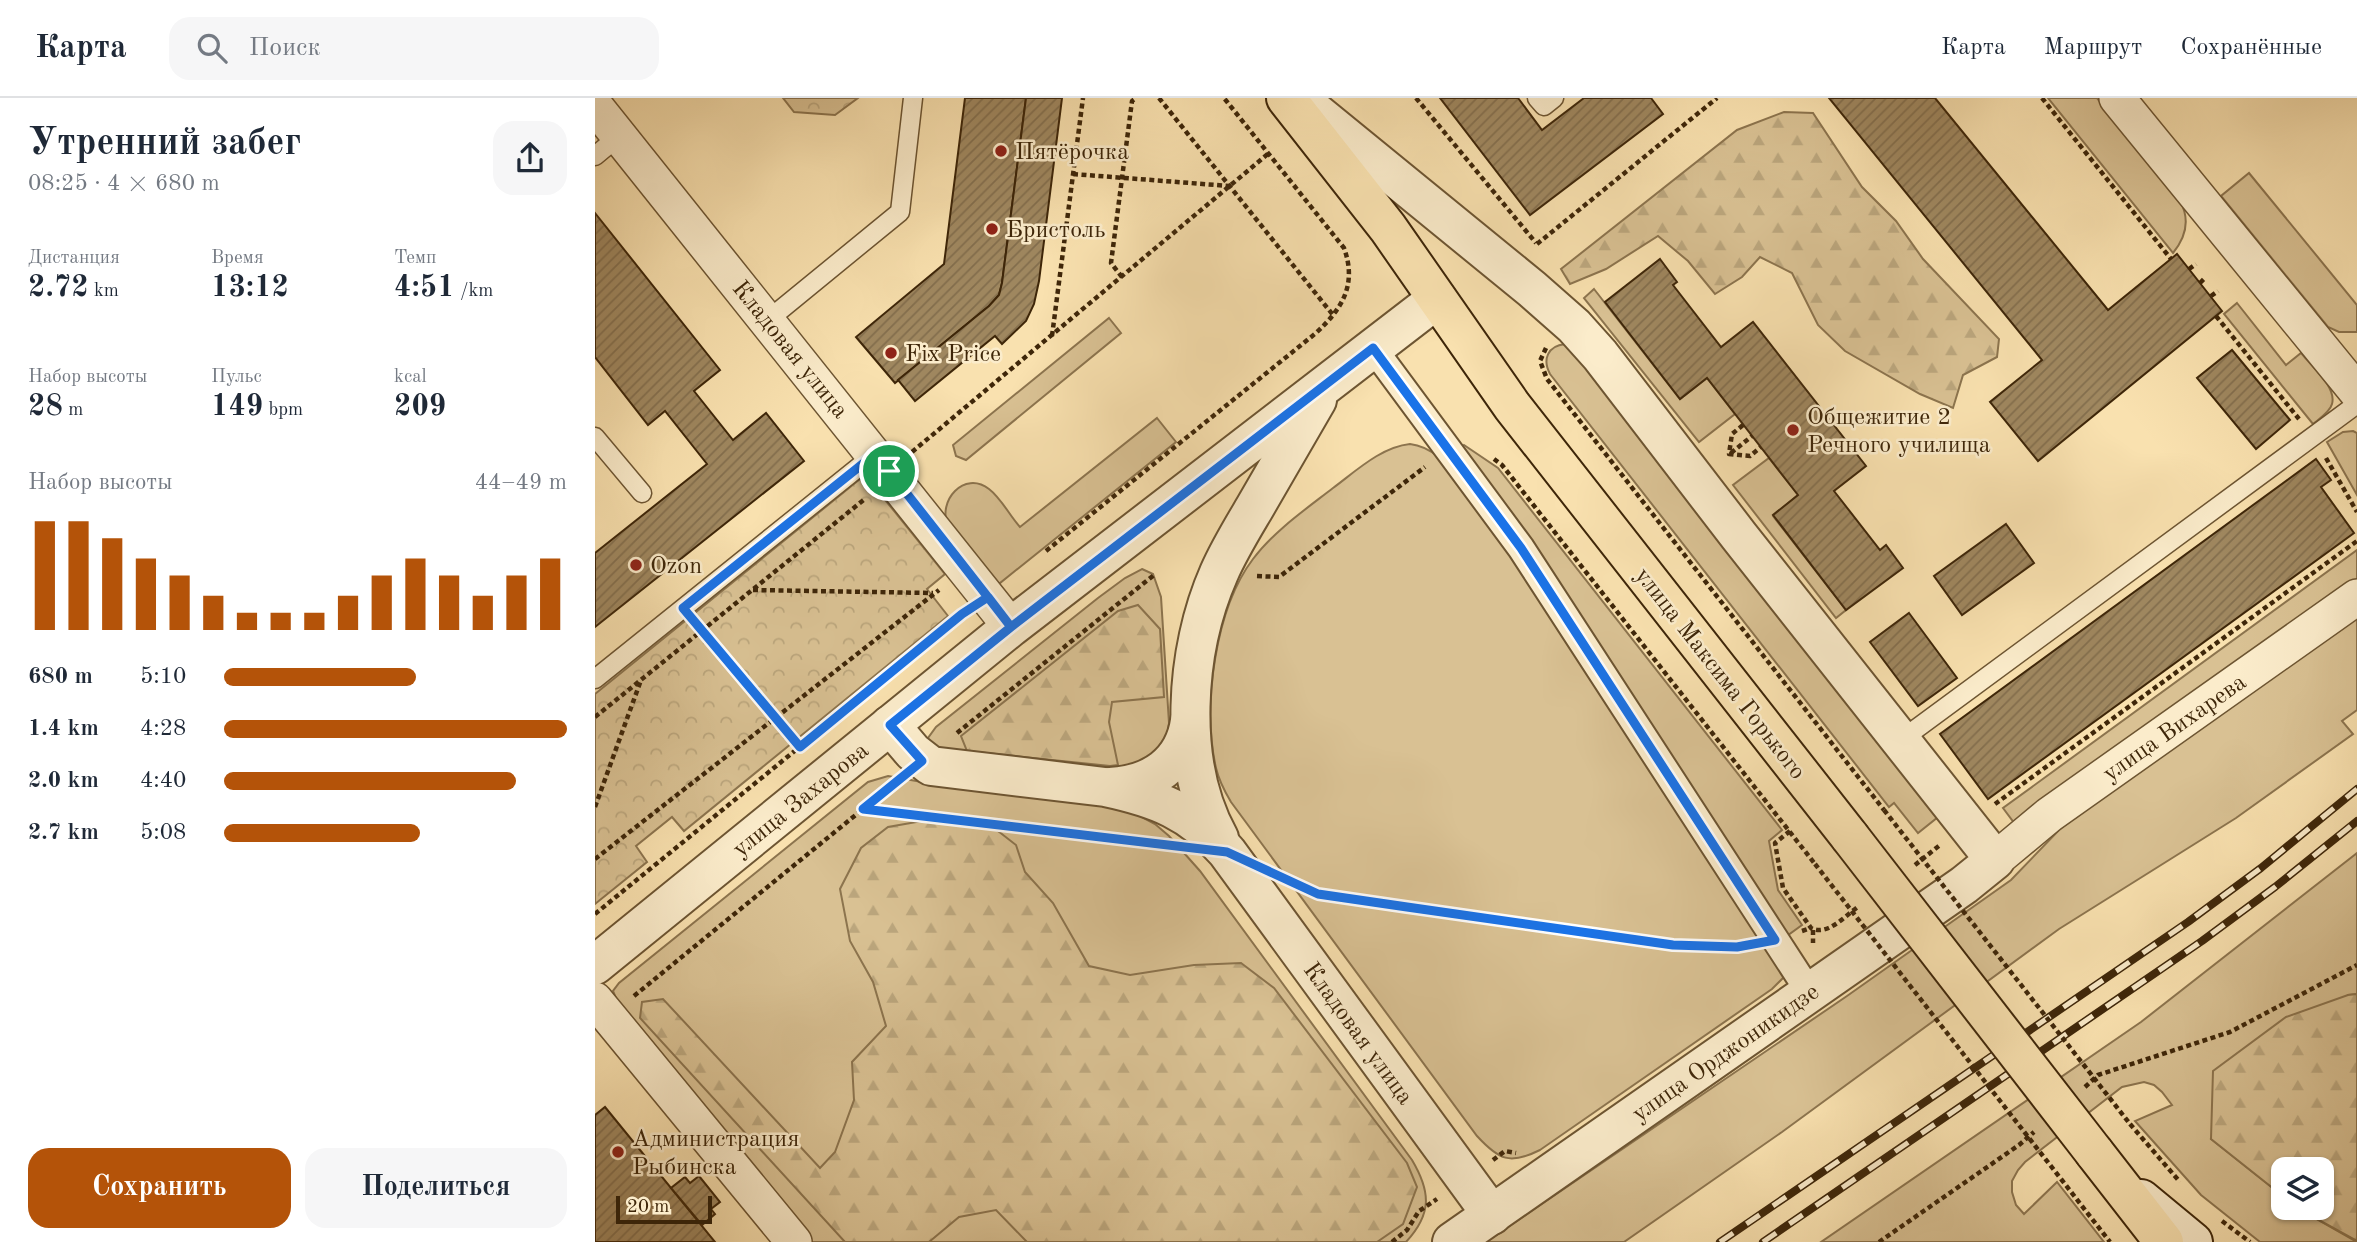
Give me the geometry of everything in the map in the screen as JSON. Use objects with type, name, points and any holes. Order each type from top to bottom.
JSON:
[{"type":"main road","name":"улица Максима Горького","points":[[1286,98],[1388,228],[1512,406],[2164,1242]]},
{"type":"street","points":[[1298,98],[1532,289],[1578,330],[1616,374],[1739,536],[1995,859]]},
{"type":"street","points":[[2117,98],[2355,387]]},
{"type":"street","name":"Кладовая улица","points":[[595,106],[607,146],[768,320],[1000,612]]},
{"type":"street","name":"улица Захарова","points":[[595,965],[890,725],[1000,612],[1326,385],[1437,299]]},
{"type":"street","points":[[1373,348],[1521,548],[1810,993]]},
{"type":"street","points":[[1105,787],[1131,786],[1164,771],[1183,746],[1188,733],[1193,670],[1200,633],[1218,574],[1326,385]]},
{"type":"street","name":"улица Вихарева","points":[[1995,859],[2049,815],[2357,597]]},
{"type":"street","points":[[1191,713],[1196,781],[1203,805],[1227,852]]},
{"type":"street","points":[[890,725],[922,761],[942,769],[1105,787],[1151,798],[1173,807],[1210,832],[1227,852]]},
{"type":"street","name":"Кладовая улица","points":[[1227,852],[1492,1215]]},
{"type":"street","name":"улица Орджоникидзе","points":[[1452,1242],[1964,886],[1995,859]]},
{"type":"street","points":[[602,1008],[794,1242]]},
{"type":"street","points":[[2094,1152],[2117,1177],[2203,1228]]},
{"type":"lane","points":[[768,320],[900,212],[913,98]]},
{"type":"lane","points":[[1537,98],[1544,106],[1554,98]]},
{"type":"lane","points":[[1901,740],[2313,437],[2355,387]]},
{"type":"lane","points":[[595,437],[642,493]]},
{"type":"lane","points":[[595,679],[875,454]]},
{"type":"path","points":[[1052,337],[1083,98]]},
{"type":"path","points":[[1122,277],[1111,263],[1132,101],[1136,98]]},
{"type":"path","points":[[1159,98],[1333,315]]},
{"type":"path","points":[[1043,554],[1316,332],[1333,315],[1349,285],[1349,263],[1344,248],[1224,98]]},
{"type":"path","points":[[1416,98],[1545,254]]},
{"type":"path","points":[[1537,244],[1717,98]]},
{"type":"path","points":[[2042,98],[2171,259]]},
{"type":"path","points":[[939,429],[1269,153]]},
{"type":"path","points":[[1073,174],[1230,186]]},
{"type":"path","points":[[2189,269],[2196,264]]},
{"type":"path","points":[[2200,283],[2206,277]]},
{"type":"path","points":[[2211,296],[2218,291]]},
{"type":"path","points":[[2216,316],[2313,437],[2357,512]]},
{"type":"path","points":[[1578,330],[1567,342],[1557,340],[1546,347],[1540,361],[1545,376],[2130,1124],[2182,1185]]},
{"type":"path","points":[[1743,425],[1732,434],[1729,454],[1750,456],[1761,447]]},
{"type":"path","points":[[1741,445],[1752,436]]},
{"type":"path","points":[[1256,576],[1279,577],[1463,438],[1502,465],[2111,1242]]},
{"type":"path","points":[[595,717],[870,495]]},
{"type":"path","points":[[1986,807],[1997,803],[2357,541]]},
{"type":"path","points":[[602,1008],[863,809],[1154,575]]},
{"type":"path","points":[[595,859],[944,586]]},
{"type":"path","points":[[707,589],[946,594]]},
{"type":"path","points":[[683,608],[800,747]]},
{"type":"path","points":[[595,914],[962,614],[1000,612]]},
{"type":"path","points":[[595,807],[661,626]]},
{"type":"path","points":[[863,809],[1167,845]]},
{"type":"path","points":[[1790,831],[1775,843],[1775,846],[1783,888],[1806,922]]},
{"type":"path","points":[[1284,878],[1318,894],[1673,945],[1737,947],[1775,940]]},
{"type":"path","points":[[2078,1092],[2098,1075],[2230,1032],[2357,965]]},
{"type":"path","points":[[1879,1242],[2019,1145],[2039,1128]]},
{"type":"path","points":[[2203,1228],[2250,1242]]},
{"type":"green space","points":[[783,98],[858,98],[835,115],[794,112]]},
{"type":"green space","points":[[2048,98],[2097,98],[2180,201],[2186,221],[2181,241],[2173,253]]},
{"type":"green space","points":[[1784,112],[1813,113],[1862,187],[1896,221],[1923,259],[1999,339],[1997,357],[1963,375],[1953,408],[1920,394],[1845,351],[1818,325],[1792,273],[1760,257],[1742,277],[1715,294],[1688,261],[1658,236],[1606,269],[1570,284],[1561,269],[1737,130]]},
{"type":"green space","points":[[2249,173],[2357,305],[2357,332],[2339,332],[2328,327],[2221,196]]},
{"type":"green space","points":[[1594,289],[1680,399],[1707,378],[1735,414],[1699,442],[1584,298]]},
{"type":"green space","points":[[2237,303],[2286,365],[2301,353],[2327,384],[2333,397],[2331,407],[2313,424],[2224,314]]},
{"type":"green space","points":[[1109,318],[1121,333],[966,460],[956,456],[953,445]]},
{"type":"green space","points":[[1565,344],[1572,347],[1943,813],[1918,833],[1894,803],[1889,807],[1550,374],[1548,354],[1554,347]]},
{"type":"green space","points":[[1157,418],[1176,442],[1000,583],[997,584],[970,555],[948,526],[946,507],[950,498],[962,486],[971,483],[989,489],[1020,527]]},
{"type":"green space","points":[[2343,432],[2357,433],[2357,495],[2327,442]]},
{"type":"green space","points":[[1410,444],[1434,454],[1466,486],[1784,977],[1772,989],[1540,1150],[1521,1158],[1505,1158],[1499,1155],[1477,1136],[1231,802],[1217,773],[1212,744],[1212,688],[1221,631],[1229,604],[1253,559],[1291,521],[1360,467],[1389,450]]},
{"type":"green space","points":[[1464,445],[1498,468],[1782,830],[1769,841],[1778,890],[1802,925],[1784,938],[1459,449]]},
{"type":"green space","points":[[1769,458],[1798,495],[1773,516],[1846,610],[1836,618],[1733,485]]},
{"type":"green space","points":[[865,475],[945,574],[927,589],[948,616],[684,831],[672,817],[636,846],[647,862],[595,904],[595,694]]},
{"type":"green space","points":[[2357,550],[2357,579],[2015,824],[2003,808]]},
{"type":"green space","points":[[1142,569],[1153,574],[1161,597],[1169,723],[1165,741],[1155,755],[1129,767],[1079,768],[945,753],[929,742],[928,738],[936,727],[1098,598]]},
{"type":"green space","points":[[1138,605],[1160,629],[1164,697],[1112,702],[1109,722],[1118,765],[967,751],[961,736],[1118,611]]},
{"type":"green space","points":[[2357,613],[2357,710],[2342,721],[2353,734],[2236,818],[2059,929],[1782,1132],[1624,1242],[1486,1242],[1847,996],[2011,880],[2061,828]]},
{"type":"green space","points":[[888,776],[939,785],[1104,803],[1140,816],[1169,836],[1200,871],[1412,1160],[1423,1182],[1426,1202],[1421,1222],[1415,1232],[1406,1242],[812,1242],[618,1003],[613,991],[619,983],[868,782]]},
{"type":"green space","points":[[939,818],[989,824],[1016,845],[1025,872],[1053,903],[1089,966],[1130,975],[1194,965],[1241,963],[1274,988],[1407,1163],[1417,1187],[1403,1224],[1377,1242],[1027,1242],[996,1210],[959,1217],[929,1242],[845,1242],[640,1018],[642,1002],[663,999],[820,1168],[835,1152],[854,1100],[852,1062],[886,1026],[873,982],[850,941],[840,889],[861,848],[888,827]]},
{"type":"green space","points":[[2357,853],[2357,994],[2348,995],[2211,1139],[2271,1187],[2271,1220],[2318,1220],[2357,1242],[2260,1242],[2201,1195],[2135,1121],[2172,1105],[2154,1085],[2144,1082],[2122,1087],[2025,1162],[2012,1181],[2016,1205],[2024,1214],[2057,1182],[2104,1242],[1821,1242],[2141,1022]]},
{"type":"green space","points":[[2357,994],[2357,1241],[2319,1220],[2334,1220],[2334,1157],[2271,1157],[2271,1187],[2211,1139],[2213,1071],[2286,1017]]},
{"type":"building","points":[[965,98],[1026,98],[1002,283],[999,295],[989,306],[895,383],[856,337],[944,264]]},
{"type":"building","points":[[1026,98],[1062,98],[1034,304],[1026,321],[1002,344],[995,336],[915,401],[898,380],[999,295]]},
{"type":"building","points":[[1440,98],[1518,98],[1542,130],[1584,98],[1651,98],[1663,114],[1530,215]]},
{"type":"building","points":[[1829,98],[1935,98],[2108,310],[2177,254],[2222,311],[2038,461],[1990,402],[2042,360]]},
{"type":"building","points":[[595,213],[720,370],[694,391],[733,440],[766,413],[804,461],[595,627],[595,553],[707,464],[665,411],[648,425],[595,357]]},
{"type":"building","name":"Общежитие 2 Речного училища","points":[[1660,259],[1677,282],[1673,285],[1721,347],[1753,322],[1866,466],[1834,491],[1880,550],[1886,545],[1903,568],[1846,610],[1773,515],[1798,495],[1707,378],[1680,399],[1605,302]]},
{"type":"building","points":[[2232,350],[2290,420],[2256,449],[2197,378]]},
{"type":"building","points":[[2316,459],[2331,480],[2321,487],[2354,533],[1988,799],[1940,734]]},
{"type":"building","points":[[2006,524],[2034,563],[1962,615],[1934,576]]},
{"type":"building","points":[[1909,613],[1957,678],[1918,706],[1870,642]]},
{"type":"building","name":"Администрация Рыбинска","points":[[605,1107],[715,1242],[595,1242],[595,1115]]},
{"type":"building","points":[[699,1176],[720,1202],[711,1209],[715,1214],[702,1225],[671,1188],[685,1177],[690,1183]]},
{"type":"railway","points":[[1720,1242],[2188,922],[2261,868],[2357,789]]},
{"type":"railway","points":[[1763,1242],[2202,941],[2357,821]]},
{"type":"place","name":"Пятёрочка","points":[[1001,151]]},
{"type":"place","name":"Бристоль","points":[[992,229]]},
{"type":"place","name":"Fix Price","points":[[891,353]]},
{"type":"place","name":"Общежитие 2 Речного училища","points":[[1793,430]]},
{"type":"place","name":"Ozon","points":[[636,565]]},
{"type":"place","name":"Администрация Рыбинска","points":[[618,1152]]},
{"type":"route","points":[[889,471],[875,454],[683,608],[800,747],[962,614],[988,597],[1011,627],[1373,348],[1521,548],[1775,940],[1737,947],[1673,945],[1407,907],[1318,894],[1227,852],[863,809],[922,761],[890,725],[1011,627],[988,597],[889,471]]}]
